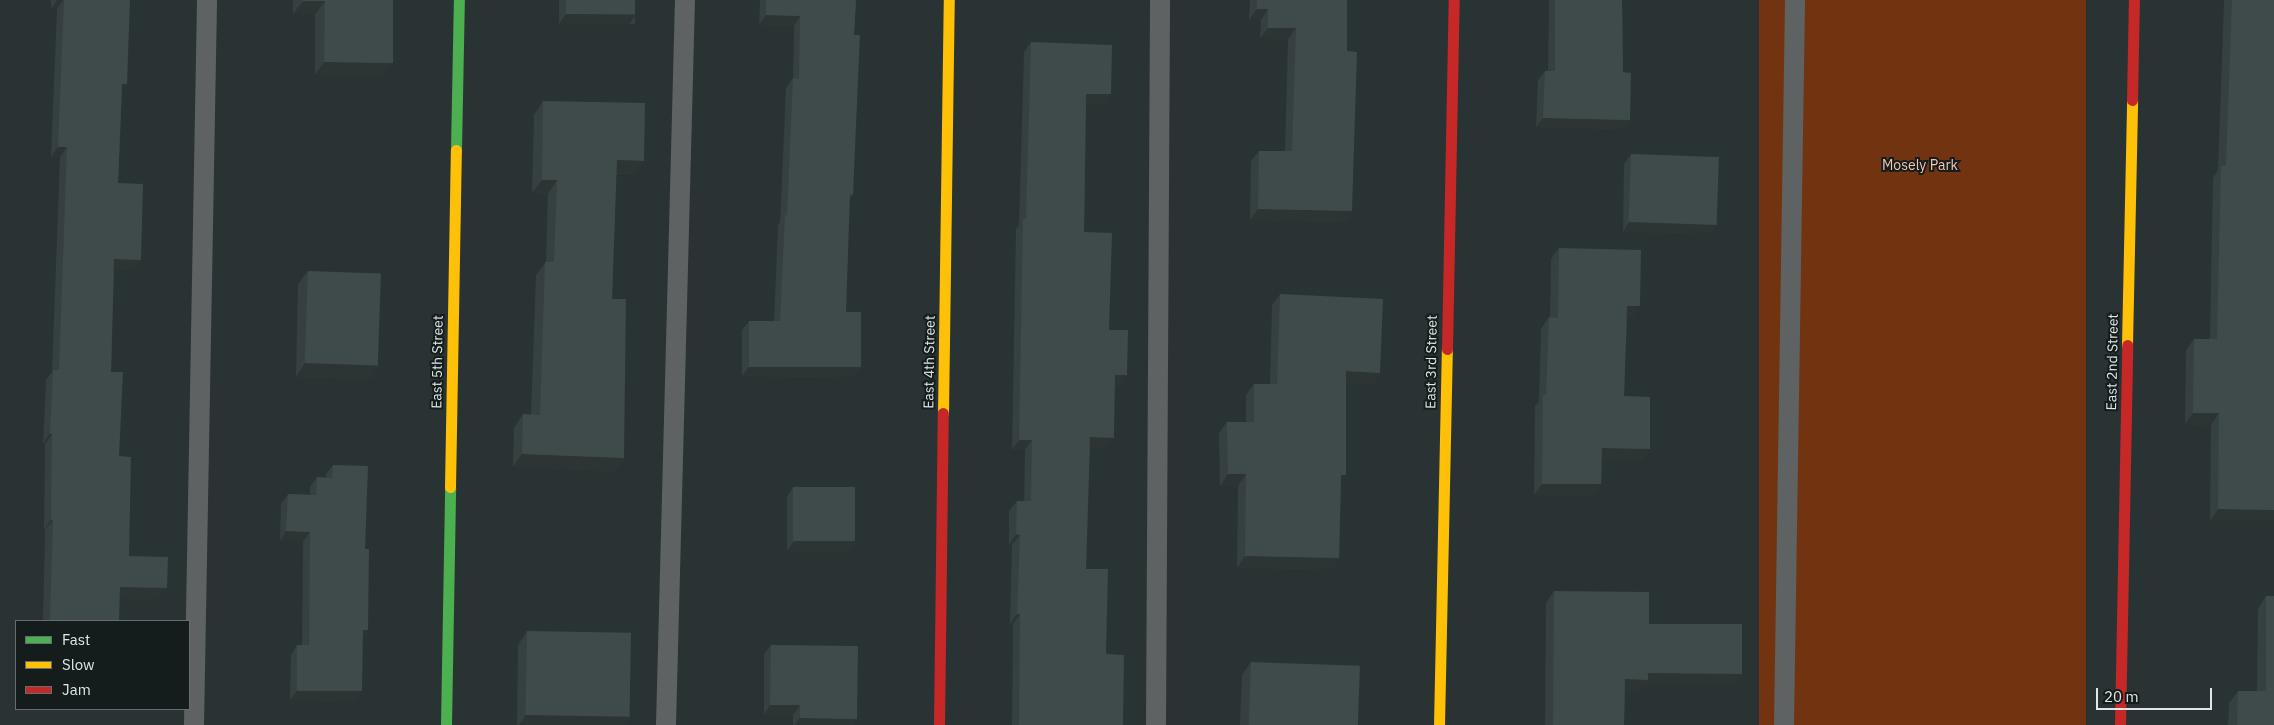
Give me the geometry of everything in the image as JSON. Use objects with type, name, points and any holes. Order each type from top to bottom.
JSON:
[{"type":"street","name":"East 5th Street","points":[[446,725],[459,0]]},
{"type":"street","name":"East 4th Street","points":[[939,725],[949,0]]},
{"type":"street","name":"East 3rd Street","points":[[1439,725],[1454,0]]},
{"type":"street","name":"East 2nd Street","points":[[2120,725],[2134,0]]},
{"type":"lane","points":[[194,725],[207,0]]},
{"type":"lane","points":[[666,725],[685,0]]},
{"type":"lane","points":[[1156,725],[1160,0]]},
{"type":"lane","points":[[1784,725],[1795,0]]},
{"type":"green space","name":"Mosely Park","points":[[1759,0],[2086,0],[2086,725],[1759,725]]},
{"type":"building","points":[[64,0],[130,0],[127,84],[122,84],[118,183],[143,184],[141,260],[114,259],[111,372],[123,372],[119,456],[131,457],[129,556],[168,557],[167,588],[120,587],[119,620],[50,620],[53,520],[51,520],[52,434],[50,433],[53,370],[59,370],[67,147],[58,147]]},
{"type":"building","points":[[303,0],[393,0],[393,63],[324,62],[325,1]]},
{"type":"building","points":[[566,0],[635,0],[635,14],[566,14]]},
{"type":"building","points":[[766,0],[856,0],[854,35],[860,35],[853,194],[850,194],[846,312],[861,312],[861,367],[749,367],[749,321],[780,321],[793,78],[799,79],[800,16],[766,15]]},
{"type":"building","points":[[1257,0],[1347,0],[1347,51],[1357,52],[1352,211],[1258,209],[1259,151],[1292,151],[1296,28],[1268,28],[1268,9],[1257,9]]},
{"type":"building","points":[[1555,0],[1622,0],[1623,72],[1631,73],[1630,120],[1543,118],[1545,71],[1555,71]]},
{"type":"building","points":[[2232,0],[2274,0],[2274,510],[2218,509],[2219,413],[2193,413],[2194,339],[2217,339],[2221,166],[2226,166]]},
{"type":"building","points":[[1031,42],[1112,45],[1111,94],[1086,94],[1084,232],[1112,233],[1109,330],[1128,330],[1127,375],[1115,375],[1114,438],[1090,437],[1086,569],[1108,569],[1106,654],[1124,655],[1123,725],[1019,725],[1020,614],[1017,614],[1020,535],[1016,534],[1017,501],[1031,501],[1032,440],[1019,440],[1023,219],[1026,219]]},
{"type":"building","points":[[543,101],[645,103],[644,161],[617,160],[612,299],[626,299],[624,458],[522,454],[523,414],[540,415],[545,262],[554,262],[557,180],[542,180]]},
{"type":"building","points":[[1631,154],[1719,157],[1717,225],[1629,222]]},
{"type":"building","points":[[1559,248],[1641,250],[1640,306],[1627,306],[1624,396],[1650,397],[1650,449],[1602,448],[1601,484],[1542,484],[1543,395],[1546,395],[1549,317],[1558,318]]},
{"type":"building","points":[[308,271],[381,274],[378,365],[305,363]]},
{"type":"building","points":[[1280,294],[1383,299],[1380,373],[1346,371],[1346,475],[1341,475],[1339,558],[1245,556],[1246,474],[1228,474],[1227,422],[1254,422],[1254,384],[1277,384]]},
{"type":"building","points":[[333,465],[368,466],[365,549],[369,549],[368,630],[363,630],[362,691],[297,691],[297,645],[309,645],[310,532],[286,531],[288,494],[316,495],[317,477],[332,478]]},
{"type":"building","points":[[793,487],[855,487],[855,541],[793,541]]},
{"type":"building","points":[[1554,591],[1649,592],[1649,624],[1742,624],[1742,674],[1648,673],[1648,680],[1625,679],[1624,725],[1553,725]]},
{"type":"building","points":[[2266,596],[2274,596],[2274,725],[2237,725],[2238,691],[2266,691]]},
{"type":"building","points":[[527,631],[631,633],[630,717],[526,715]]},
{"type":"building","points":[[771,645],[858,646],[857,719],[800,718],[800,705],[770,705]]},
{"type":"building","points":[[1251,662],[1360,666],[1358,725],[1249,725]]},
{"type":"traffic: fast","points":[[456,150],[459,0]]},
{"type":"traffic: fast","points":[[446,725],[450,487]]},
{"type":"traffic: slow","points":[[943,413],[949,0]]},
{"type":"traffic: slow","points":[[2127,345],[2132,100]]},
{"type":"traffic: slow","points":[[450,487],[456,150]]},
{"type":"traffic: slow","points":[[1439,725],[1447,349]]},
{"type":"traffic: jam","points":[[1447,349],[1454,0]]},
{"type":"traffic: jam","points":[[2132,100],[2134,0]]},
{"type":"traffic: jam","points":[[2120,725],[2127,345]]},
{"type":"traffic: jam","points":[[939,725],[943,413]]}]
